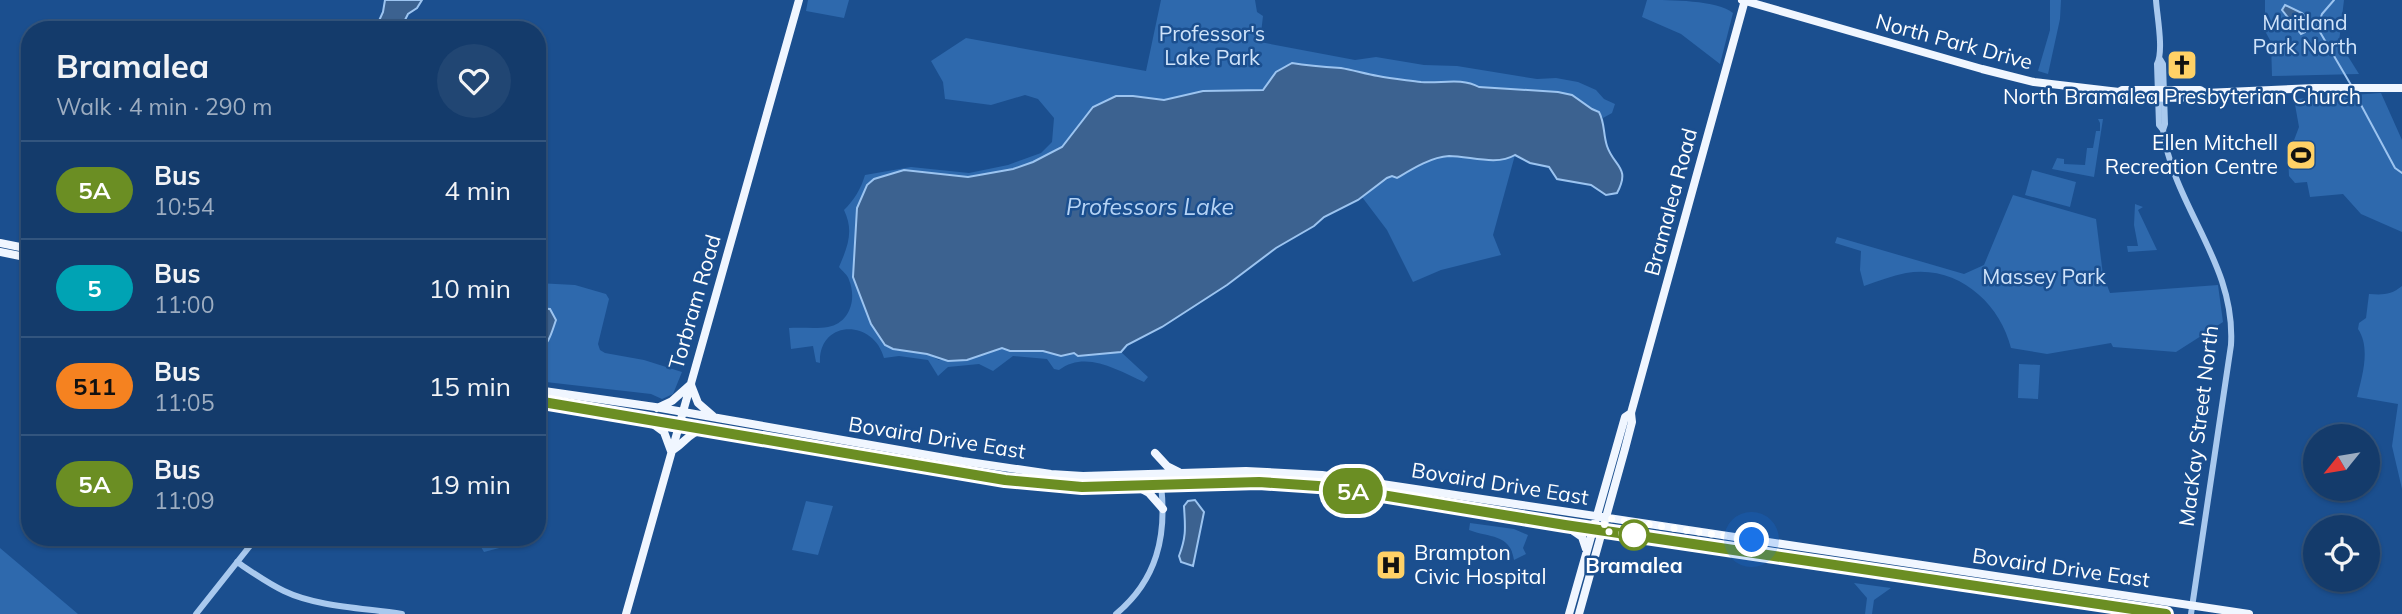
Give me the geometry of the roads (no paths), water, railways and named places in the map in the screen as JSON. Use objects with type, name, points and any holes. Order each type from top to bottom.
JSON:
[{"type":"main road","name":"Torbram Road","points":[[626,614],[799,0]]},
{"type":"main road","name":"North Park Drive","points":[[1744,0],[1990,71],[2034,82],[2119,92],[2122,96],[2200,96],[2205,93],[2356,87],[2402,88]]},
{"type":"main road","name":"Bramalea Road","points":[[1578,614],[1613,495],[1632,422],[1631,413],[1744,0]]},
{"type":"main road","points":[[0,243],[21,247]]},
{"type":"main road","points":[[0,252],[21,256]]},
{"type":"main road","points":[[657,408],[672,401],[691,384],[698,403],[715,418]]},
{"type":"main road","name":"Bovaird Drive East","points":[[546,391],[1051,474],[1083,476],[1246,471],[1322,475],[2192,610],[2249,614]]},
{"type":"main road","name":"Bovaird Drive East","points":[[546,402],[1005,480],[1082,487],[1259,482],[1333,487],[1603,531],[2166,614]]},
{"type":"main road","name":"Bramalea Road","points":[[1569,614],[1625,417],[1631,413]]},
{"type":"main road","points":[[644,418],[664,432],[671,451],[678,447],[684,438],[703,429]]},
{"type":"main road","points":[[1155,453],[1167,466],[1182,473]]},
{"type":"main road","points":[[1135,486],[1149,493],[1163,509]]},
{"type":"main road","points":[[1577,514],[1594,507],[1604,488]]},
{"type":"main road","points":[[1613,495],[1619,513],[1637,523]]},
{"type":"main road","points":[[1565,525],[1582,537],[1586,552]]},
{"type":"street","name":"MacKay Street North","points":[[2155,0],[2160,59],[2163,64],[2159,125],[2163,130],[2174,174],[2222,276],[2231,323],[2231,345],[2192,610]]},
{"type":"street","points":[[1116,614],[1131,600],[1155,565],[1161,542],[1161,485]]},
{"type":"street","points":[[196,614],[250,546]]},
{"type":"street","points":[[237,562],[265,581],[297,596],[402,614]]},
{"type":"water","points":[[385,0],[422,0],[404,21],[379,21]]},
{"type":"water","points":[[2285,5],[2307,18],[2305,32],[2301,34],[2282,10]]},
{"type":"water","name":"Professors Lake","points":[[1292,63],[1341,68],[1421,82],[1458,82],[1479,87],[1572,95],[1599,112],[1607,146],[1622,172],[1621,184],[1617,193],[1606,195],[1591,185],[1557,179],[1549,167],[1530,163],[1515,155],[1500,160],[1449,156],[1435,159],[1397,178],[1387,178],[1358,200],[1324,217],[1314,226],[1276,248],[1227,285],[1162,327],[1127,345],[1121,352],[1078,356],[1074,353],[1061,356],[1043,351],[1010,351],[1002,348],[967,360],[948,361],[927,354],[893,349],[885,345],[871,324],[853,277],[857,208],[867,185],[874,179],[904,170],[968,177],[1013,169],[1062,147],[1093,107],[1116,96],[1164,100],[1203,91],[1263,90],[1276,72]]},
{"type":"water","points":[[546,309],[550,309],[556,320],[547,342]]},
{"type":"water","points":[[1195,500],[1204,512],[1193,566],[1181,562],[1179,556],[1184,536],[1184,506],[1188,501]]},
{"type":"waterway","points":[[2334,0],[2322,14],[2317,27],[2351,85]]},
{"type":"waterway","points":[[2353,90],[2395,168],[2402,173]]},
{"type":"place","name":"North Bramalea Presbyterian Church","points":[[2182,65]]},
{"type":"place","name":"Ellen Mitchell Recreation Centre","points":[[2301,155]]},
{"type":"place","name":"Bramalea","points":[[1634,535]]},
{"type":"place","name":"Brampton Civic Hospital","points":[[1391,565]]},
{"type":"park label","name":"Maitland Park North","points":[[2305,35]]},
{"type":"park label","name":"Professor's Lake Park","points":[[1212,46]]},
{"type":"park label","name":"Massey Park","points":[[2044,277]]}]
